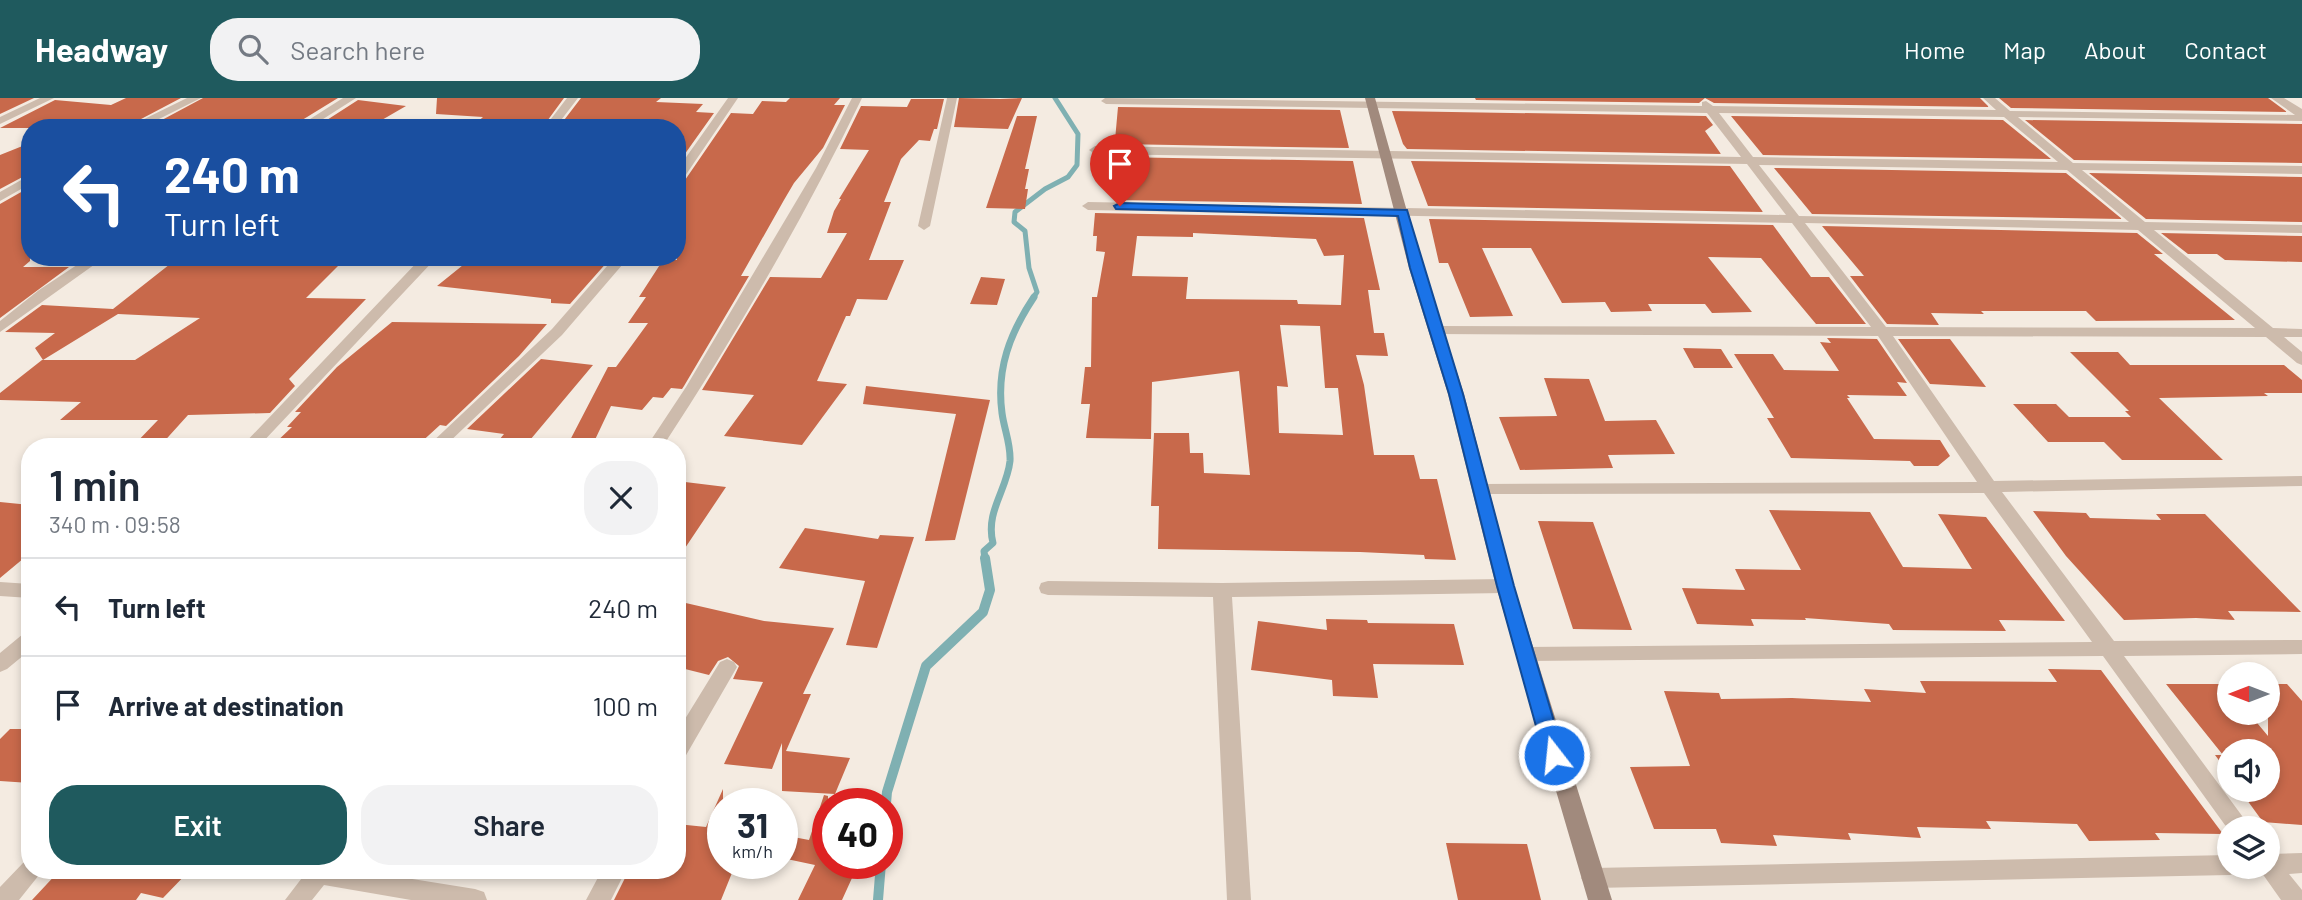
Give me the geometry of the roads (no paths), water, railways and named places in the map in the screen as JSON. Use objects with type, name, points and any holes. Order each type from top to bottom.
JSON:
[{"type":"street","points":[[0,121],[49,98]]},
{"type":"street","points":[[150,119],[196,98]]},
{"type":"street","points":[[316,119],[351,98]]},
{"type":"street","points":[[556,119],[573,98]]},
{"type":"street","points":[[686,166],[733,98]]},
{"type":"street","points":[[660,438],[694,387],[822,168],[858,98]]},
{"type":"street","points":[[924,226],[952,98]]},
{"type":"street","points":[[1989,98],[2302,360]]},
{"type":"street","points":[[2276,98],[2302,116]]},
{"type":"street","points":[[1106,101],[1705,104],[2008,114],[2302,116]]},
{"type":"street","points":[[1371,101],[1482,490],[1506,586],[1597,889],[2217,865]]},
{"type":"street","points":[[1705,104],[1881,330],[1989,487],[2231,816]]},
{"type":"street","points":[[1095,150],[2302,170]]},
{"type":"street","points":[[0,197],[21,184]]},
{"type":"street","points":[[1088,206],[2302,229]]},
{"type":"street","points":[[0,328],[44,293],[84,266]]},
{"type":"street","points":[[258,438],[421,266]]},
{"type":"street","points":[[445,438],[542,349],[598,289],[615,266]]},
{"type":"street","points":[[1435,330],[2302,333]]},
{"type":"street","points":[[1482,490],[1989,487],[2302,481]]},
{"type":"street","points":[[1048,588],[1223,590],[1506,586]]},
{"type":"street","points":[[0,589],[21,590]]},
{"type":"street","points":[[1223,590],[1239,900]]},
{"type":"street","points":[[0,664],[21,646]]},
{"type":"street","points":[[1526,654],[2302,647]]},
{"type":"street","points":[[686,736],[727,667]]},
{"type":"street","points":[[2280,864],[2302,863]]},
{"type":"street","points":[[4,900],[23,879]]},
{"type":"street","points":[[297,900],[314,879]]},
{"type":"street","points":[[359,879],[475,900]]},
{"type":"street","points":[[598,900],[609,879]]},
{"type":"street","points":[[2279,879],[2295,900]]},
{"type":"waterway","points":[[1033,298],[1037,292],[1029,268],[1025,231],[1014,222],[1015,212],[1045,189],[1068,177],[1077,165],[1078,134],[1055,98]]},
{"type":"waterway","points":[[985,559],[984,551],[993,543],[991,532],[994,511],[1010,461],[1001,397],[1003,366],[1018,324],[1034,297]]},
{"type":"waterway","points":[[888,788],[926,666],[983,612],[990,590],[985,558]]},
{"type":"waterway","points":[[878,900],[880,879]]}]
